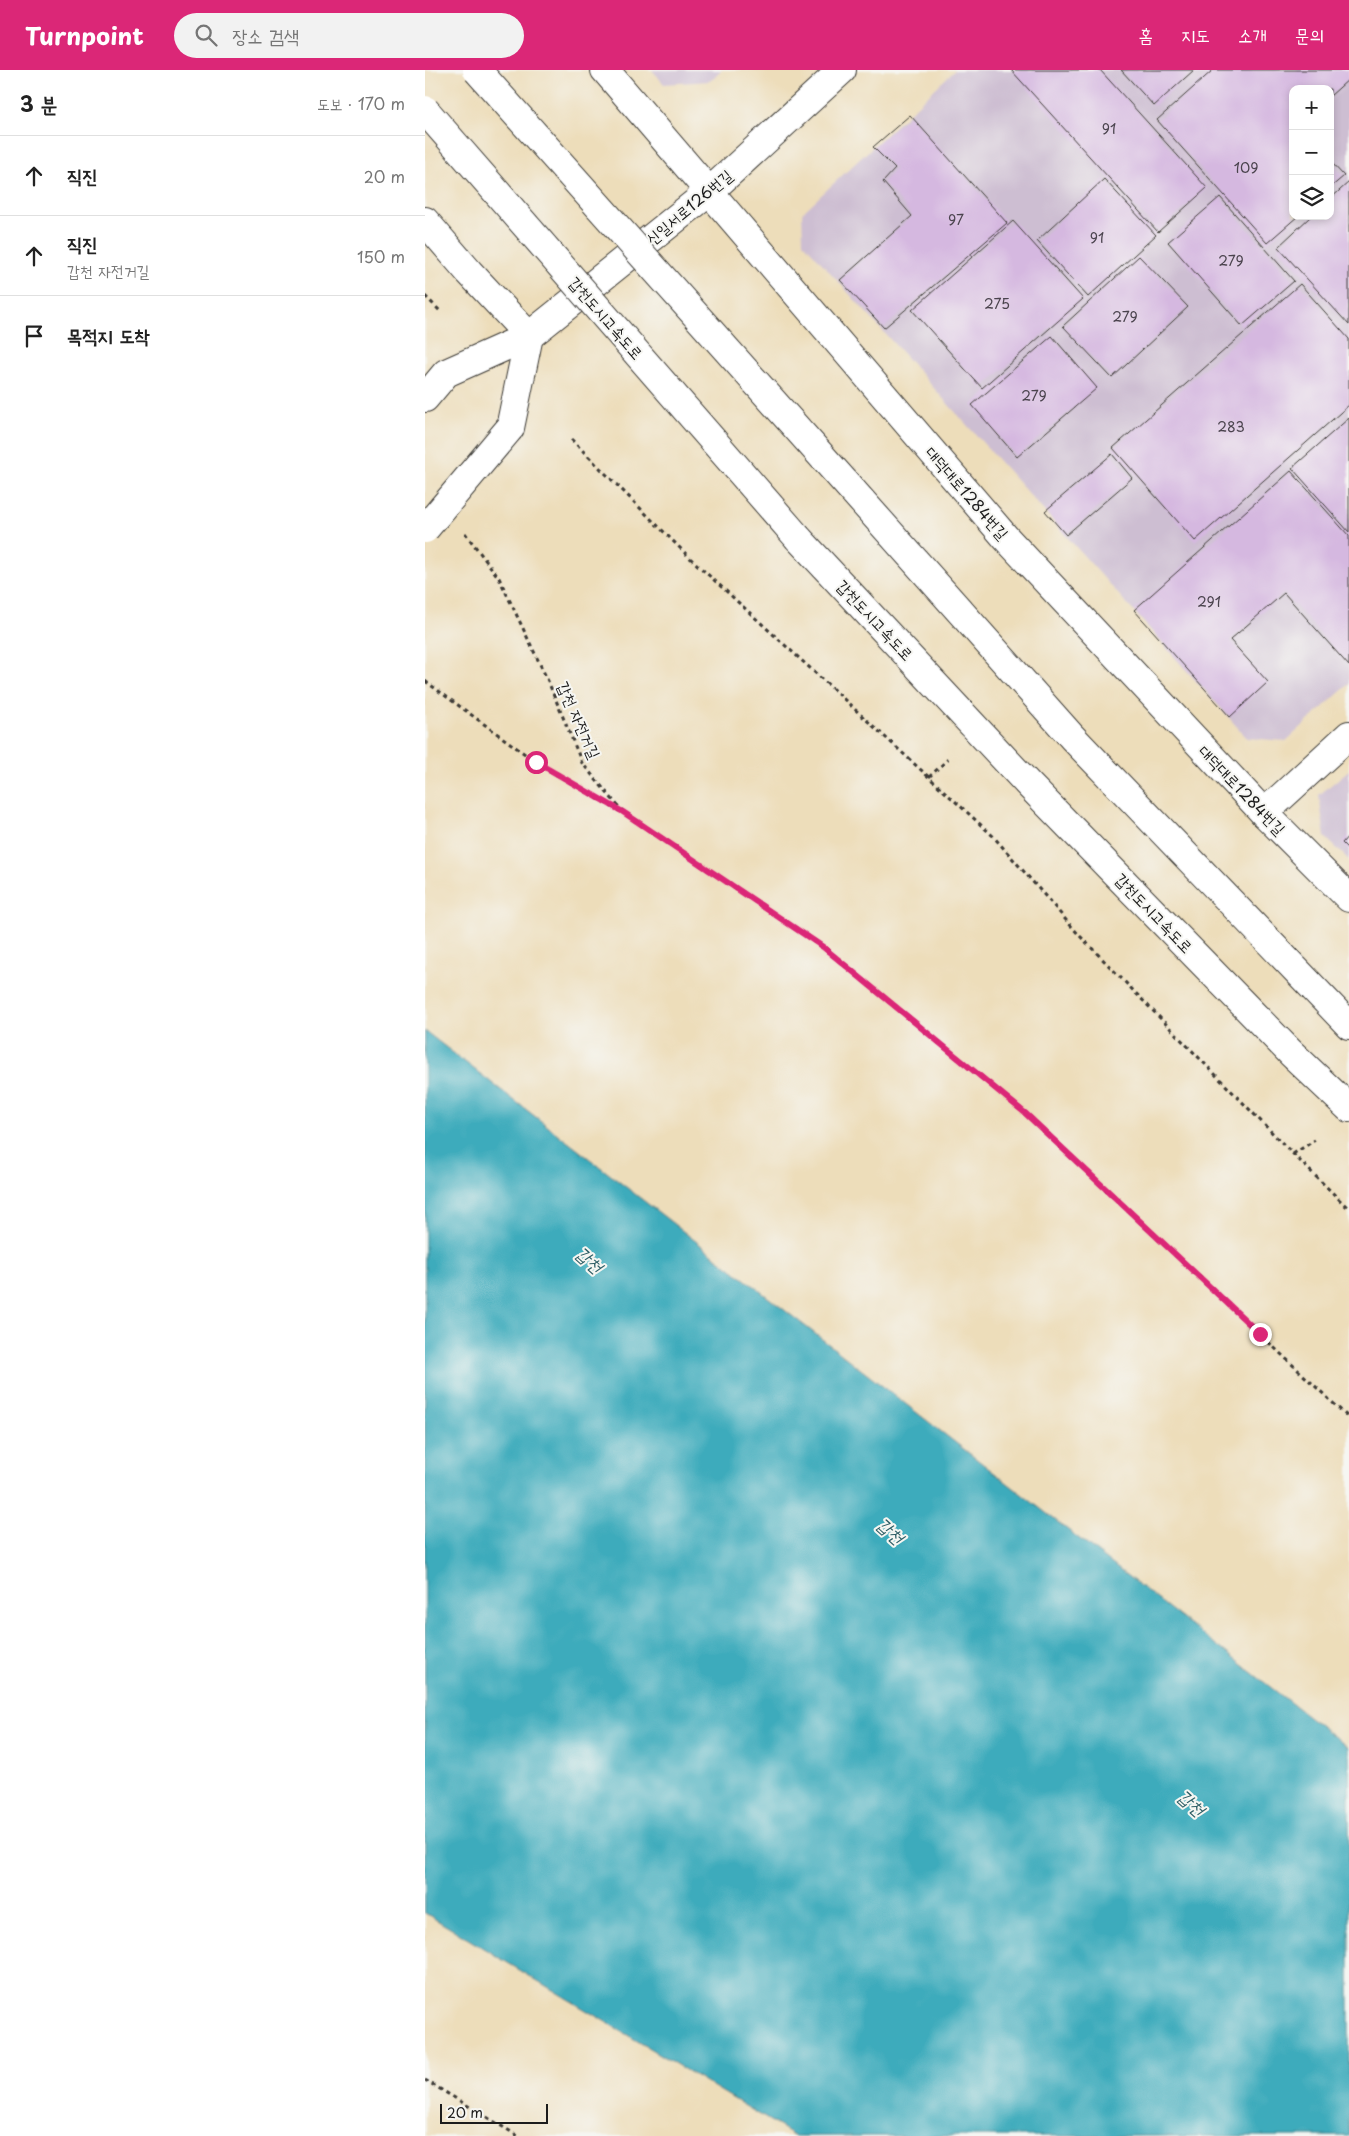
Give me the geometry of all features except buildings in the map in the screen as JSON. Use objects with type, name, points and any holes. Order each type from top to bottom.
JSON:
[{"type":"main road","points":[[477,70],[1072,736],[1349,1025]]},
{"type":"main road","name":"대덕대로1284번길","points":[[605,70],[1006,538],[1264,813],[1349,898]]},
{"type":"main road","name":"신일서로126번길","points":[[425,398],[446,373],[529,336],[709,192],[842,70]]},
{"type":"main road","name":"갑천도시고속도로","points":[[425,110],[798,538],[1029,785],[1291,1053],[1349,1108]]},
{"type":"main road","points":[[425,221],[469,272],[529,336],[510,428],[425,529]]},
{"type":"main road","points":[[1264,813],[1349,735]]},
{"type":"path","points":[[425,296],[441,312]]},
{"type":"path","points":[[571,439],[690,558],[993,836],[1079,935],[1349,1209]]},
{"type":"path","name":"갑천 자전거길","points":[[460,528],[467,534],[499,578],[548,681],[582,763],[623,812],[823,947],[1025,1113],[1349,1418]]},
{"type":"path","points":[[425,681],[536,762],[623,812]]},
{"type":"path","points":[[929,777],[948,759]]},
{"type":"path","points":[[1293,1154],[1315,1140]]},
{"type":"path","points":[[425,2080],[518,2136]]},
{"type":"shaded area","points":[[652,70],[722,70],[710,81],[664,84]]},
{"type":"shaded area","points":[[955,70],[1349,70],[1349,684],[1286,741],[1247,738],[803,242],[802,213]]},
{"type":"shaded area","points":[[1349,770],[1349,860],[1325,837],[1319,795]]},
{"type":"water","name":"갑천","points":[[425,1031],[1349,1748],[1349,2136],[795,2136],[425,1913]]},
{"type":"route","points":[[536,762],[623,812],[823,947],[1025,1113],[1260,1334]]}]
